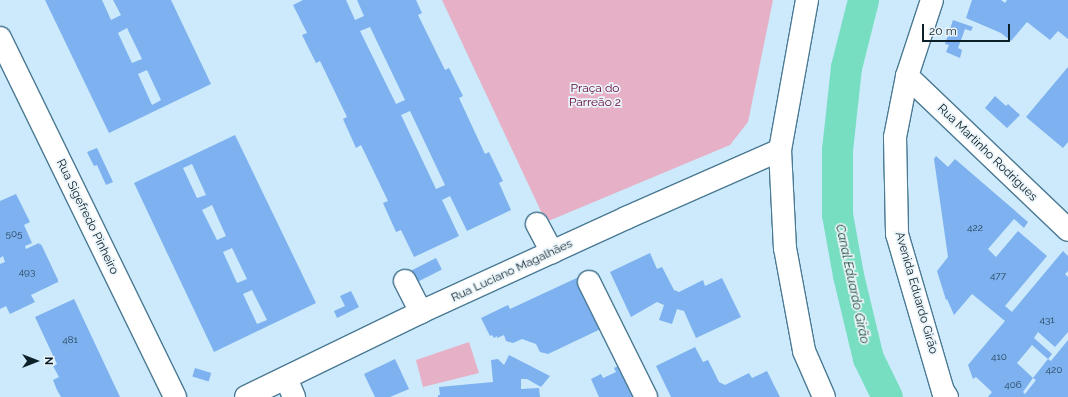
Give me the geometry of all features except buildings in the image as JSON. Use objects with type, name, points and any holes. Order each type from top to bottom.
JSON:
[{"type":"street","points":[[807,0],[799,37],[780,150],[787,255],[804,351],[824,397]]},
{"type":"street","name":"Avenida Eduardo Girão","points":[[932,0],[907,76],[895,137],[897,234],[947,397]]},
{"type":"street","name":"Rua Sigefredo Pinheiro","points":[[0,38],[175,397]]},
{"type":"street","name":"Rua Martinho Rodrigues","points":[[907,76],[1068,230]]},
{"type":"street","name":"Rua Luciano Magalhães","points":[[246,397],[290,388],[422,312],[780,150]]},
{"type":"street","points":[[537,224],[552,252]]},
{"type":"street","points":[[405,281],[422,312]]},
{"type":"street","points":[[590,282],[646,397]]},
{"type":"green space","name":"Praça do Parreão 2","points":[[442,0],[773,0],[748,122],[730,145],[546,222]]},
{"type":"green space","points":[[469,342],[479,373],[423,387],[416,360]]},
{"type":"waterway","name":"Canal Eduardo Girão","points":[[863,0],[846,67],[837,150],[837,214],[848,275],[868,358],[887,397]]}]
